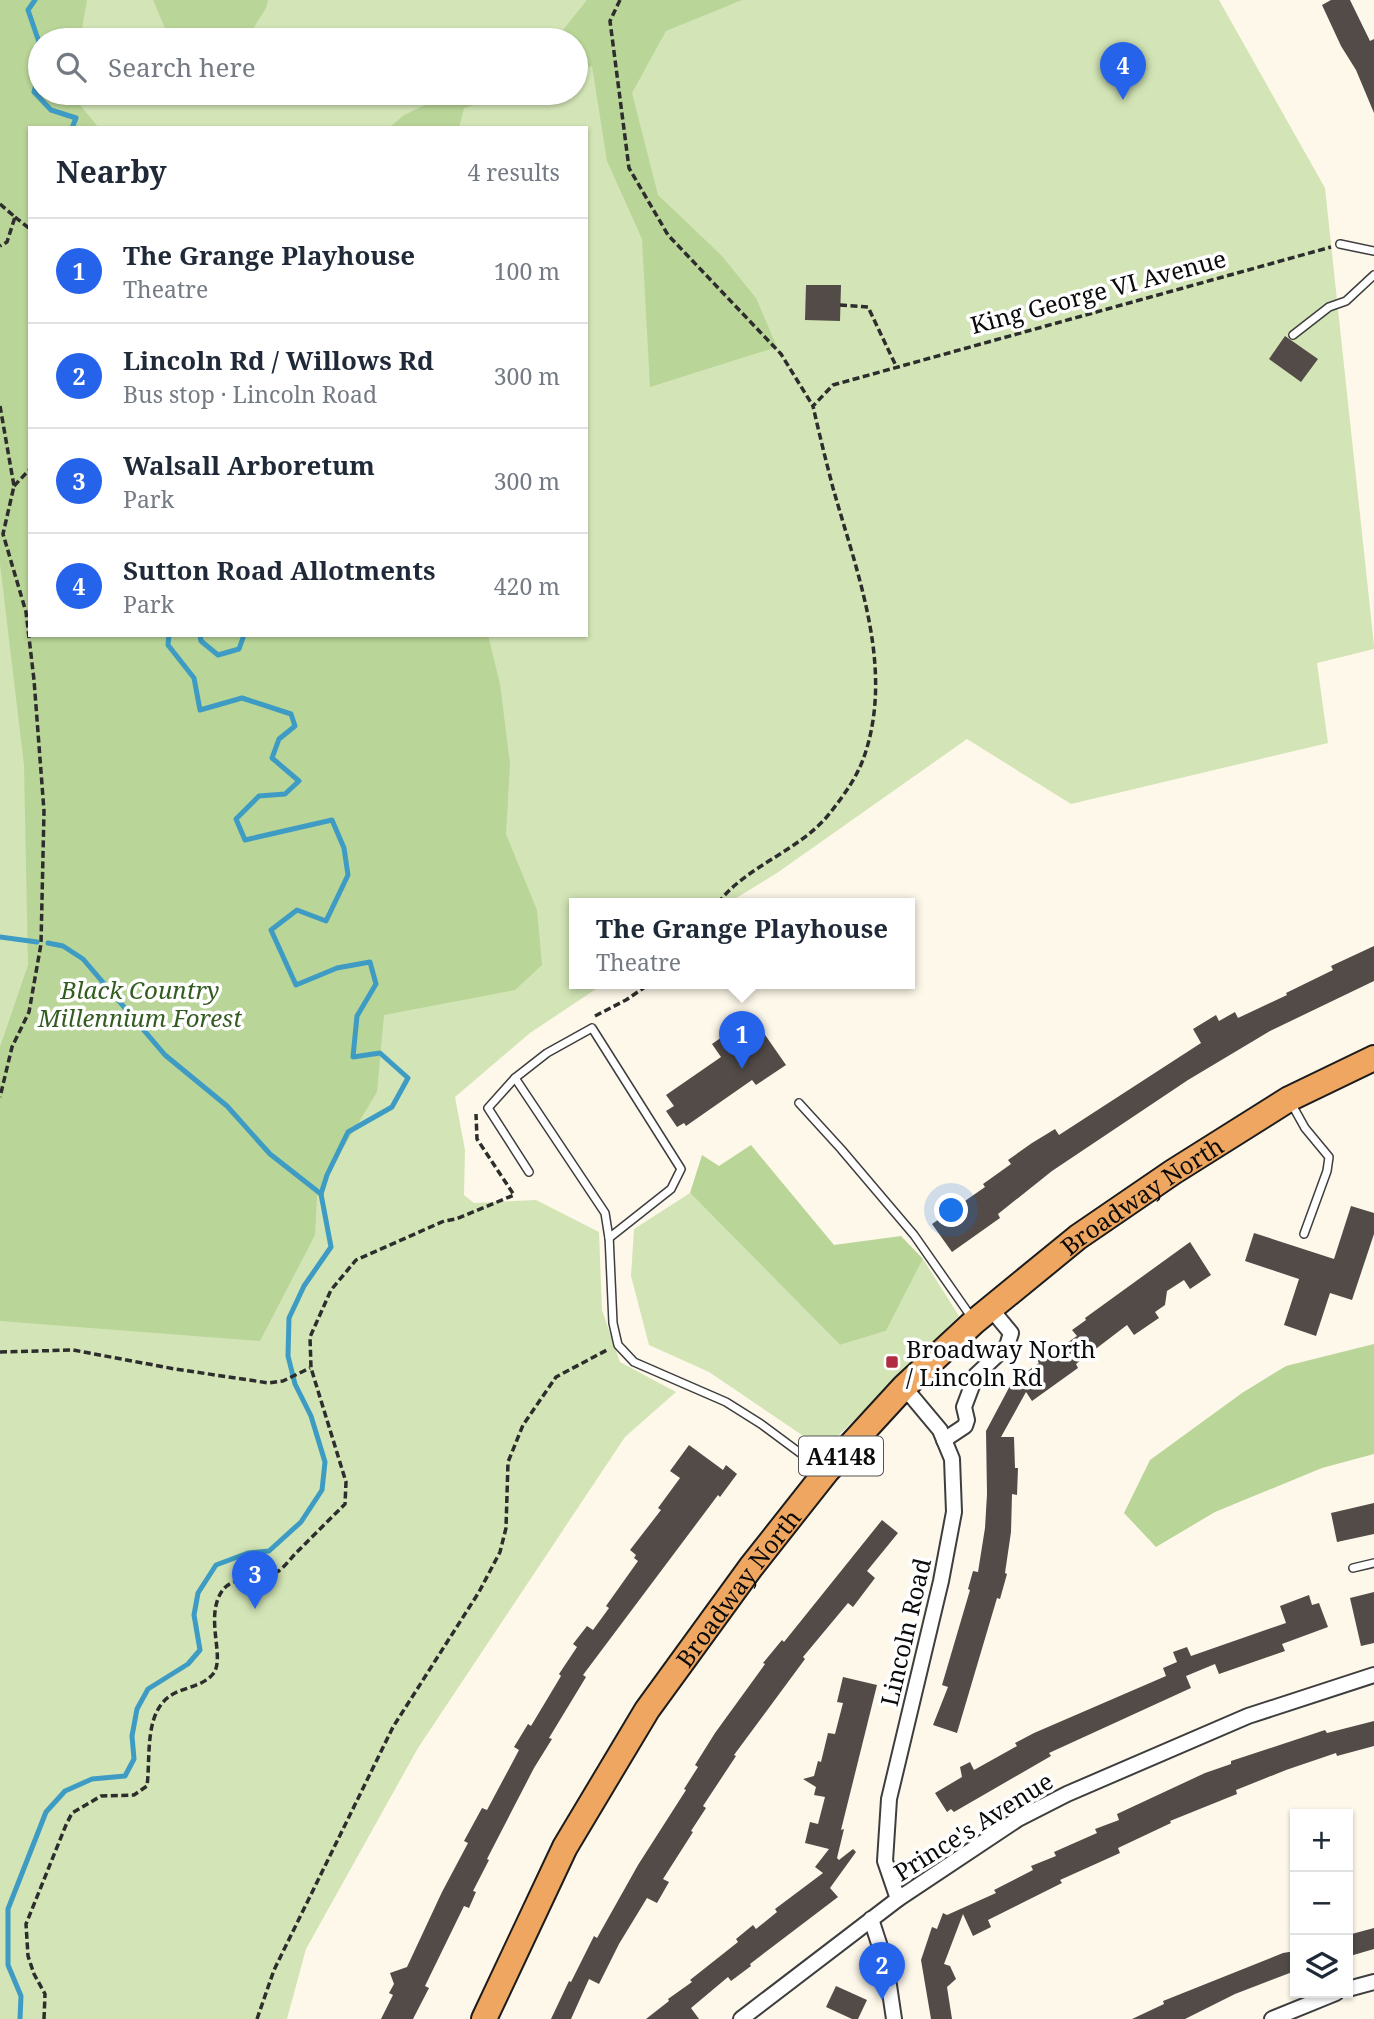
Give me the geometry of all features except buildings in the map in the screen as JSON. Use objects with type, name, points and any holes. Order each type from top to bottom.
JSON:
[{"type":"highway","name":"Broadway North","points":[[484,2019],[565,1847],[647,1710],[751,1567],[826,1472],[904,1387],[983,1315],[1078,1237],[1173,1172],[1289,1099],[1374,1058]]},
{"type":"street","points":[[944,1440],[965,1426],[967,1420],[964,1407],[976,1375],[1007,1346],[1011,1333],[983,1315]]},
{"type":"street","name":"Lincoln Road","points":[[898,1899],[885,1861],[889,1799],[954,1511],[952,1459],[940,1430],[904,1387]]},
{"type":"street","name":"Prince's Avenue","points":[[741,2019],[898,1899],[1018,1819],[1067,1794],[1248,1716],[1374,1675]]},
{"type":"street","points":[[871,1919],[886,1965],[894,2019]]},
{"type":"street","points":[[1353,1988],[1374,1982]]},
{"type":"street","points":[[1272,2019],[1324,1998]]},
{"type":"lane","points":[[1340,244],[1374,251]]},
{"type":"lane","points":[[1293,335],[1329,307],[1346,301],[1374,275]]},
{"type":"lane","points":[[529,1172],[488,1108],[515,1078],[547,1053],[592,1028],[681,1169],[671,1189],[609,1235]]},
{"type":"lane","points":[[515,1078],[605,1213],[609,1235],[613,1323],[618,1345],[634,1362],[737,1409],[826,1472]]},
{"type":"lane","points":[[1289,1099],[1305,1128],[1329,1157],[1327,1171],[1304,1234]]},
{"type":"lane","points":[[799,1103],[842,1149],[983,1315]]},
{"type":"lane","points":[[1353,1567],[1374,1563]]},
{"type":"path","points":[[620,0],[610,21],[629,168],[668,235],[780,354],[813,406],[868,614],[875,678],[873,720],[859,769],[828,816],[781,854],[727,891],[722,898]]},
{"type":"path","points":[[0,204],[28,227]]},
{"type":"path","points":[[0,246],[7,242],[15,217]]},
{"type":"path","name":"King George VI Avenue","points":[[813,406],[833,385],[1340,244]]},
{"type":"path","points":[[840,305],[868,307],[896,366]]},
{"type":"path","points":[[0,406],[14,486],[3,534],[26,612],[28,629]]},
{"type":"path","points":[[14,486],[28,471]]},
{"type":"path","points":[[0,1097],[12,1047],[29,1013],[41,944],[44,824],[29,637]]},
{"type":"path","points":[[594,1016],[642,989]]},
{"type":"path","points":[[44,2019],[45,1994],[28,1956],[26,1924],[72,1813],[101,1796],[134,1795],[147,1786],[151,1730],[160,1704],[173,1694],[205,1681],[215,1672],[218,1659],[214,1610],[223,1590],[230,1583],[253,1580],[277,1572],[345,1504],[346,1482],[311,1368],[310,1337],[331,1290],[355,1260],[444,1221],[456,1219],[514,1195],[477,1139],[477,1107]]},
{"type":"path","points":[[257,2019],[274,1970],[393,1727],[479,1592],[500,1552],[506,1528],[508,1462],[523,1425],[556,1377],[618,1345]]},
{"type":"path","points":[[0,1352],[73,1350],[269,1383],[283,1381],[311,1368]]},
{"type":"green space","name":"Black Country Millennium Forest","points":[[0,0],[1219,0],[1325,188],[1374,649],[1317,663],[1328,743],[1071,804],[967,739],[777,873],[736,898],[569,898],[569,989],[596,989],[530,1033],[455,1097],[465,1150],[464,1195],[474,1203],[536,1200],[599,1232],[602,1310],[620,1362],[676,1392],[625,1437],[418,1748],[306,1949],[287,2019],[0,2019]]},
{"type":"green space","name":"Black Country Millennium Forest","points":[[0,0],[87,0],[82,28],[28,28],[28,105],[80,105],[97,126],[28,126],[28,637],[488,637],[500,684],[510,764],[506,834],[537,910],[542,965],[515,990],[384,1015],[377,1092],[327,1175],[317,1197],[315,1235],[260,1341],[0,1321],[0,1047],[28,965],[24,765],[0,564]]},
{"type":"green space","points":[[153,0],[268,0],[254,28],[165,28]]},
{"type":"green space","points":[[587,0],[742,0],[666,31],[632,93],[658,195],[721,255],[756,298],[777,347],[650,387],[642,239],[607,161],[592,66],[588,67],[588,28],[565,28]]},
{"type":"green space","points":[[425,105],[473,105],[464,108],[460,126],[391,126],[404,115]]},
{"type":"green space","points":[[751,1145],[834,1245],[901,1236],[923,1259],[886,1331],[840,1345],[690,1193],[702,1155],[719,1166]]},
{"type":"green space","points":[[690,1193],[840,1345],[886,1331],[923,1259],[959,1316],[824,1450],[709,1372],[649,1345],[631,1276],[634,1229]]},
{"type":"green space","points":[[1374,1344],[1374,1454],[1322,1468],[1215,1512],[1156,1547],[1124,1513],[1150,1460],[1242,1393],[1286,1366]]},
{"type":"waterway","points":[[34,28],[28,10],[35,0]]},
{"type":"waterway","points":[[46,105],[51,110],[76,118],[73,126]]},
{"type":"waterway","points":[[20,2019],[21,1996],[8,1965],[8,1909],[46,1812],[65,1791],[92,1779],[125,1776],[134,1759],[132,1736],[137,1709],[148,1689],[188,1664],[200,1650],[194,1615],[198,1593],[216,1565],[248,1553],[269,1551],[301,1522],[322,1490],[325,1462],[311,1416],[295,1384],[288,1356],[289,1318],[304,1286],[331,1247],[321,1194],[348,1132],[392,1107],[408,1078],[380,1053],[353,1057],[357,1016],[376,984],[370,962],[337,968],[296,985],[271,930],[297,910],[326,921],[348,875],[344,848],[332,820],[245,840],[236,819],[259,796],[285,794],[299,781],[272,758],[279,739],[295,726],[291,714],[242,698],[200,710],[194,678],[168,645],[169,637]]},
{"type":"waterway","points":[[200,637],[201,641],[218,655],[239,649],[243,637]]},
{"type":"waterway","points":[[0,937],[37,942]]},
{"type":"waterway","points":[[48,943],[63,946],[83,959],[165,1055],[227,1106],[270,1154],[321,1194]]},
{"type":"place","name":"Sutton Road Allotments","points":[[1123,100]]},
{"type":"place","name":"The Grange Playhouse","points":[[742,1069]]},
{"type":"place","name":"Broadway North / Lincoln Rd","points":[[892,1362]]},
{"type":"place","name":"Walsall Arboretum","points":[[255,1609]]},
{"type":"place","name":"Lincoln Rd / Willows Rd","points":[[882,2000]]}]
